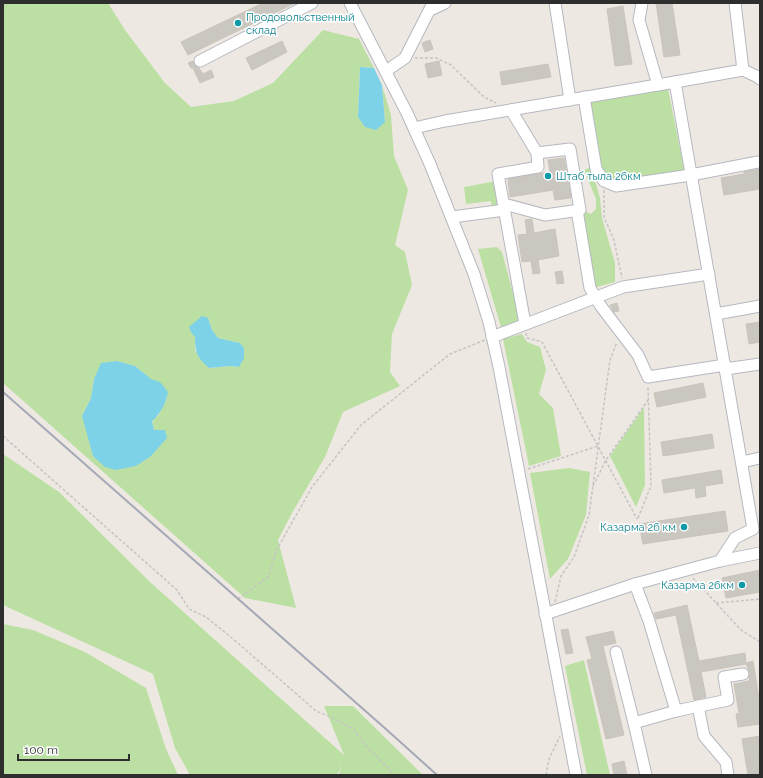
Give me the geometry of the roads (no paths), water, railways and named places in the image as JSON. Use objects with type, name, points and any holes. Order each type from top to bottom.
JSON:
[{"type":"street","points":[[200,61],[312,3]]},
{"type":"street","points":[[350,3],[414,128],[452,217],[474,274],[492,338],[549,612],[576,775]]},
{"type":"street","points":[[386,71],[405,58],[431,6],[445,3]]},
{"type":"street","points":[[555,3],[570,100]]},
{"type":"street","points":[[635,3],[658,85]]},
{"type":"street","points":[[639,20],[642,3]]},
{"type":"street","points":[[735,3],[743,70]]},
{"type":"street","points":[[414,128],[444,121],[743,70],[760,79]]},
{"type":"street","points":[[675,82],[753,529],[735,538],[720,561]]},
{"type":"street","points":[[584,97],[596,169],[604,181],[616,186],[691,175],[758,162]]},
{"type":"street","points":[[511,110],[536,153],[538,167],[498,174],[525,324]]},
{"type":"street","points":[[452,217],[504,207],[545,215],[580,210],[570,149],[536,153]]},
{"type":"street","points":[[577,210],[590,288],[638,355],[648,377],[760,364]]},
{"type":"street","points":[[492,338],[525,324],[624,288],[708,274]]},
{"type":"street","points":[[716,314],[760,306]]},
{"type":"street","points":[[742,462],[760,458]]},
{"type":"street","points":[[549,612],[635,584],[685,570],[760,553]]},
{"type":"street","points":[[635,584],[649,621],[676,711]]},
{"type":"street","points":[[616,652],[646,775]]},
{"type":"street","points":[[634,723],[676,711],[728,700],[724,677],[743,674]]},
{"type":"street","points":[[698,706],[704,736],[726,762],[728,775]]},
{"type":"water","points":[[360,67],[374,68],[382,85],[385,122],[376,130],[365,127],[358,117]]},
{"type":"water","points":[[202,316],[208,318],[212,330],[218,338],[240,343],[244,348],[244,358],[239,367],[231,366],[209,368],[199,358],[196,351],[195,337],[189,327]]},
{"type":"water","points":[[117,361],[135,366],[151,379],[160,382],[168,392],[163,408],[152,421],[154,430],[165,430],[167,438],[151,456],[136,466],[116,470],[105,467],[93,456],[82,416],[91,398],[94,379],[101,363]]},
{"type":"railway","points":[[3,392],[437,775]]},
{"type":"place","name":"Продовольственный склад","points":[[238,23]]},
{"type":"place","name":"Штаб тыла 26км","points":[[548,176]]},
{"type":"place","name":"Казарма 26 км","points":[[684,527]]},
{"type":"place","name":"Казарма 26км","points":[[742,585]]}]
